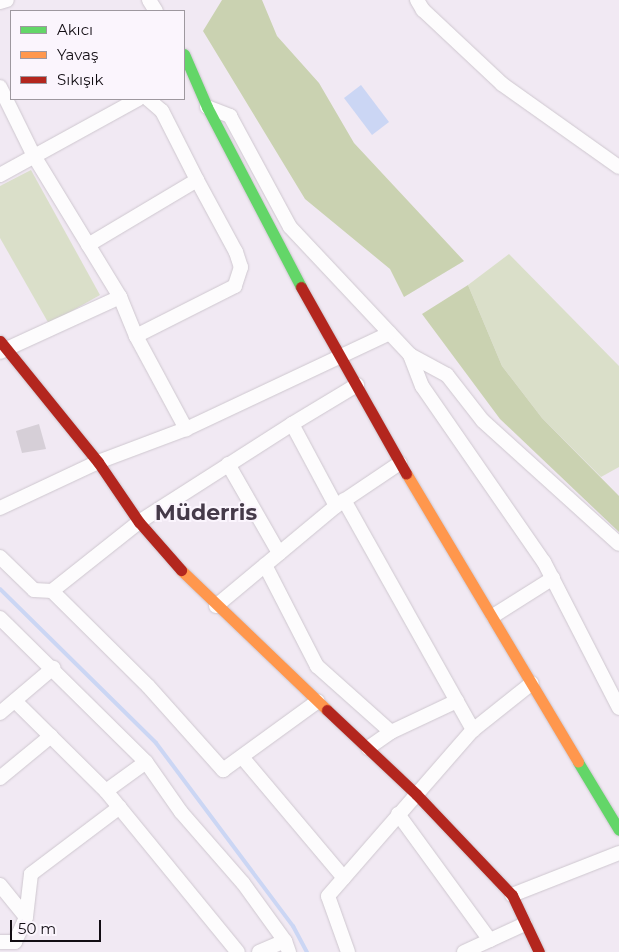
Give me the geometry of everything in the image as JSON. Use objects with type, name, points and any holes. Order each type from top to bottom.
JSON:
[{"type":"street","points":[[0,2],[7,0]]},
{"type":"street","points":[[417,0],[422,10],[502,84],[619,167]]},
{"type":"street","points":[[185,56],[207,107],[338,359],[357,385],[400,463],[619,830]]},
{"type":"street","points":[[0,87],[34,156],[120,297],[136,336],[186,429]]},
{"type":"street","points":[[0,175],[136,100]]},
{"type":"street","points":[[136,336],[235,286],[241,267],[236,252],[162,111],[149,100]]},
{"type":"street","points":[[207,107],[230,116],[290,227],[410,355],[447,375],[483,420],[619,544]]},
{"type":"street","points":[[88,245],[198,180]]},
{"type":"street","points":[[120,297],[2,347],[98,462],[139,522],[216,606],[416,794],[512,895],[539,952]]},
{"type":"street","points":[[0,508],[98,462],[186,429],[390,333]]},
{"type":"street","points":[[410,355],[422,386],[552,578],[619,708]]},
{"type":"street","points":[[52,591],[139,522],[228,464],[357,385]]},
{"type":"street","points":[[292,424],[473,730]]},
{"type":"street","points":[[216,606],[340,503],[400,463]]},
{"type":"street","points":[[228,464],[280,553]]},
{"type":"street","points":[[0,557],[34,590],[52,591],[148,686],[223,770],[318,701]]},
{"type":"street","points":[[266,565],[317,666],[390,732]]},
{"type":"street","points":[[493,616],[552,578]]},
{"type":"street","points":[[0,618],[53,668],[146,762],[181,812],[244,883],[287,946],[259,952]]},
{"type":"street","points":[[296,682],[317,666]]},
{"type":"street","points":[[0,713],[53,668]]},
{"type":"street","points":[[348,952],[328,896],[473,730],[532,683]]},
{"type":"street","points":[[15,700],[106,791],[238,952]]},
{"type":"street","points":[[368,748],[390,732],[457,701]]},
{"type":"street","points":[[0,778],[51,736]]},
{"type":"street","points":[[242,757],[344,878]]},
{"type":"street","points":[[106,791],[146,762]]},
{"type":"street","points":[[0,942],[15,942],[26,917],[31,874],[120,807]]},
{"type":"street","points":[[398,814],[490,940]]},
{"type":"street","points":[[512,895],[619,853]]},
{"type":"street","points":[[0,885],[26,917]]},
{"type":"street","points":[[464,952],[525,924]]},
{"type":"green space","points":[[222,0],[262,0],[277,36],[319,83],[354,143],[464,261],[404,297],[390,269],[305,199],[203,31]]},
{"type":"green space","points":[[31,170],[100,295],[49,324],[0,238],[0,186]]},
{"type":"green space","points":[[509,254],[619,366],[619,467],[601,477],[542,418],[502,366],[468,285]]},
{"type":"green space","points":[[468,285],[502,366],[542,418],[619,496],[619,532],[500,419],[422,314]]},
{"type":"water","points":[[361,85],[389,122],[372,135],[344,98]]},
{"type":"building","points":[[39,424],[46,449],[22,453],[16,431]]},
{"type":"waterway","points":[[0,589],[156,743],[293,926],[307,952]]},
{"type":"traffic: fast","points":[[185,56],[207,107],[301,287]]},
{"type":"traffic: fast","points":[[578,762],[619,830]]},
{"type":"traffic: slow","points":[[406,473],[578,762]]},
{"type":"traffic: slow","points":[[181,570],[327,710]]},
{"type":"traffic: jam","points":[[301,287],[406,473]]},
{"type":"traffic: jam","points":[[0,341],[98,462],[139,522],[181,570]]},
{"type":"traffic: jam","points":[[327,710],[416,794],[512,895],[539,952]]},
{"type":"district","name":"Müderris","points":[[206,513]]}]
